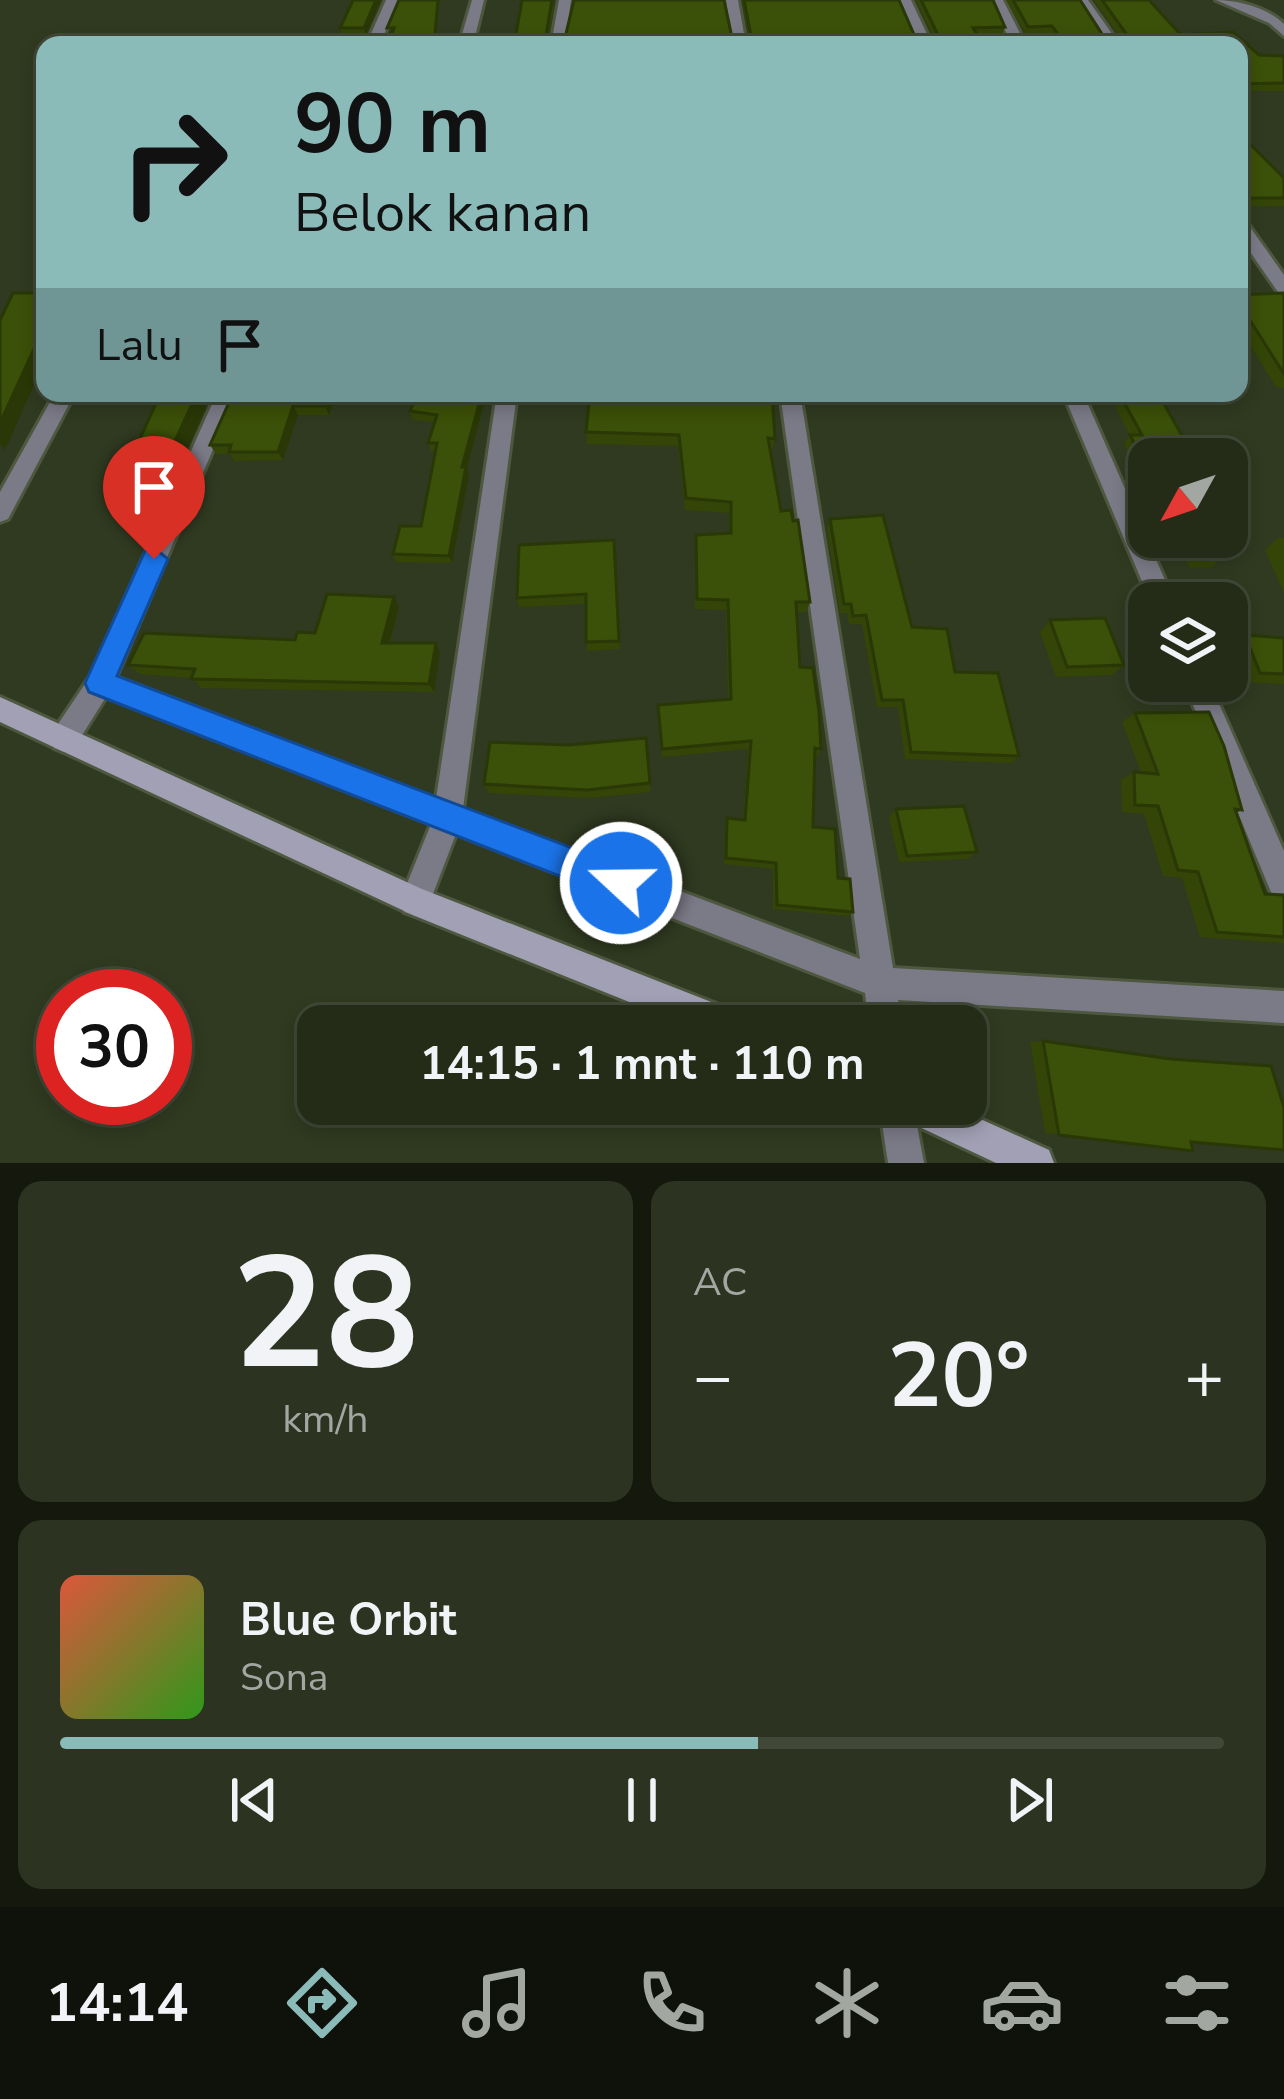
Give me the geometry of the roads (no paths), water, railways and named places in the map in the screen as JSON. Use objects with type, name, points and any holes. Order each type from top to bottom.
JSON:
[{"type":"main road","points":[[0,709],[415,901],[677,1005]]},
{"type":"main road","points":[[954,1125],[1036,1163]]},
{"type":"street","points":[[377,36],[392,0]]},
{"type":"street","points":[[468,36],[478,0]]},
{"type":"street","points":[[559,36],[565,0]]},
{"type":"street","points":[[732,0],[738,36]]},
{"type":"street","points":[[905,0],[921,36]]},
{"type":"street","points":[[997,0],[1015,36]]},
{"type":"street","points":[[1082,0],[1107,36]]},
{"type":"street","points":[[1222,0],[1273,20],[1284,32]]},
{"type":"street","points":[[1248,237],[1284,288]]},
{"type":"street","points":[[1248,254],[1284,255]]},
{"type":"street","points":[[0,513],[60,402]]},
{"type":"street","points":[[64,739],[100,683],[223,402]]},
{"type":"street","points":[[415,901],[448,817],[506,402]]},
{"type":"street","points":[[791,402],[883,1005]]},
{"type":"street","points":[[1077,402],[1154,582]]},
{"type":"street","points":[[100,683],[880,983],[1284,1007]]},
{"type":"street","points":[[1205,702],[1284,886]]},
{"type":"street","points":[[900,1125],[906,1163]]}]
